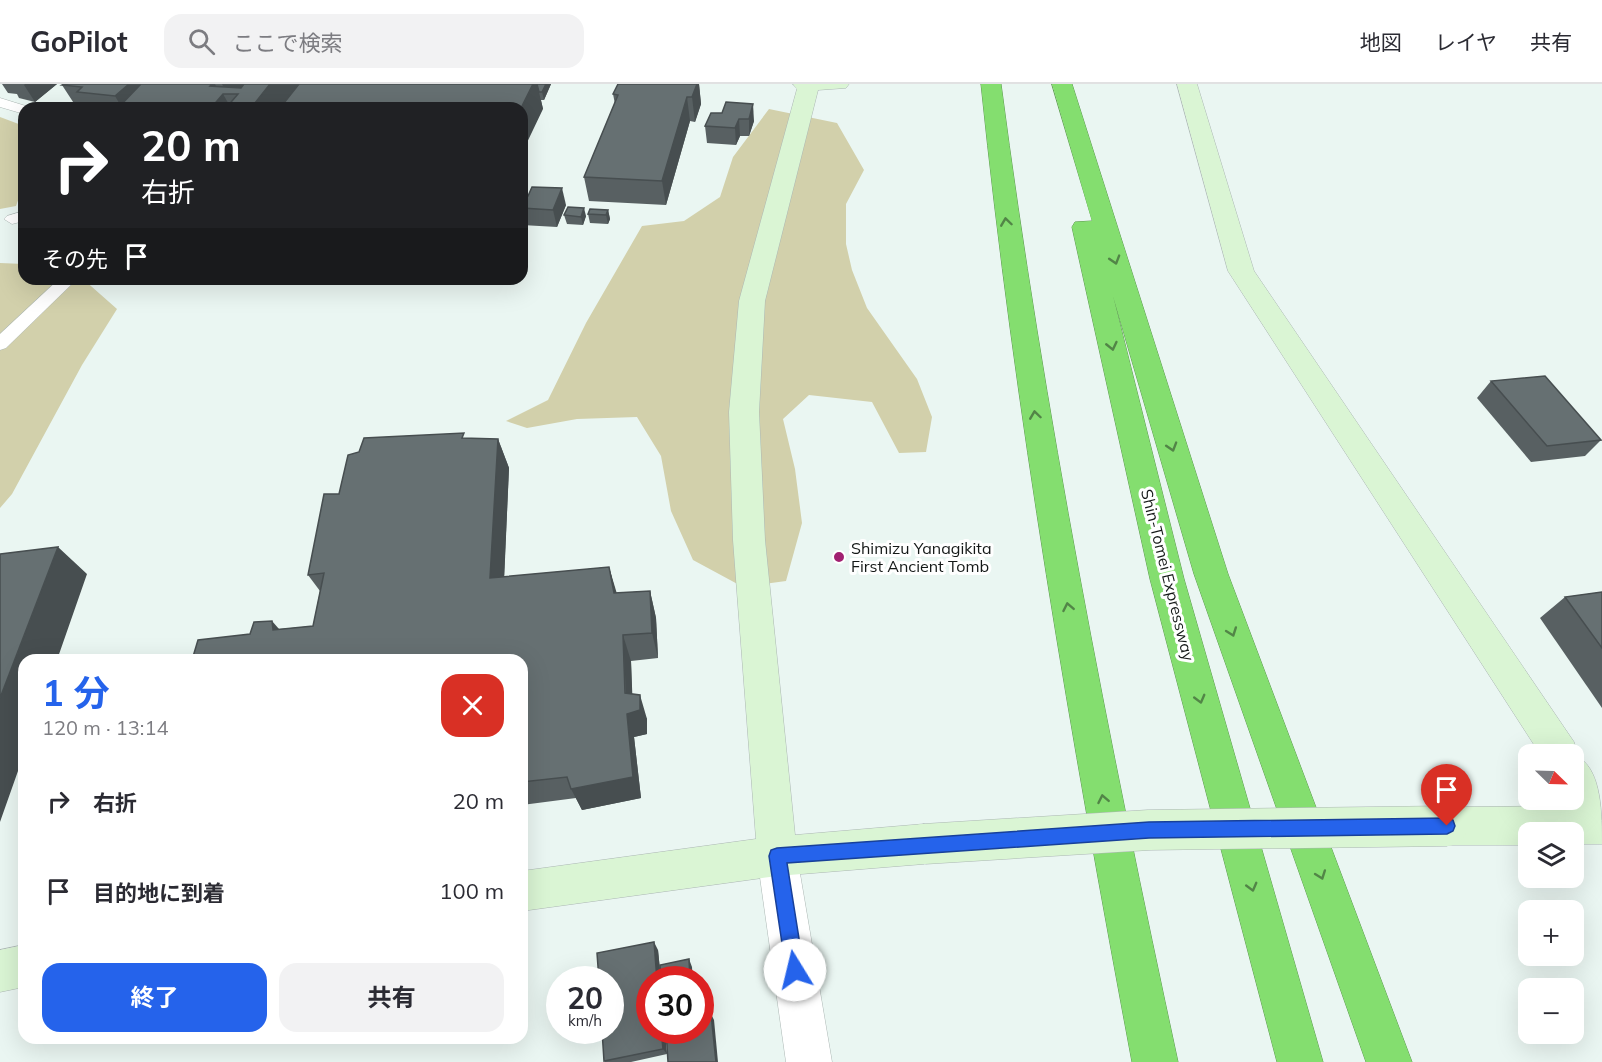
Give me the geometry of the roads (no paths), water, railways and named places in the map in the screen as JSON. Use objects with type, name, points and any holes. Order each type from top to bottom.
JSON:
[{"type":"highway","points":[[991,84],[1004,203],[1047,496],[1122,901],[1155,1062]]},
{"type":"highway","name":"Shin-Tomei Expressway","points":[[1055,84],[1072,177],[1167,579],[1300,1062]]},
{"type":"highway","points":[[1062,84],[1211,574],[1389,1062]]},
{"type":"highway","points":[[1122,901],[1143,1062]]},
{"type":"street","points":[[803,84],[839,84]]},
{"type":"street","points":[[809,84],[752,301],[744,412],[749,540],[777,856],[809,1062]]},
{"type":"street","points":[[1187,84],[1241,271],[1554,744]]},
{"type":"street","points":[[1584,788],[1602,816]]},
{"type":"street","points":[[528,890],[777,856],[1149,830],[1602,825]]},
{"type":"street","points":[[0,970],[18,967]]},
{"type":"lane","points":[[0,102],[18,108]]},
{"type":"lane","points":[[0,344],[63,285]]},
{"type":"place","name":"Shimizu Yanagikita First Ancient Tomb","points":[[839,557]]}]
